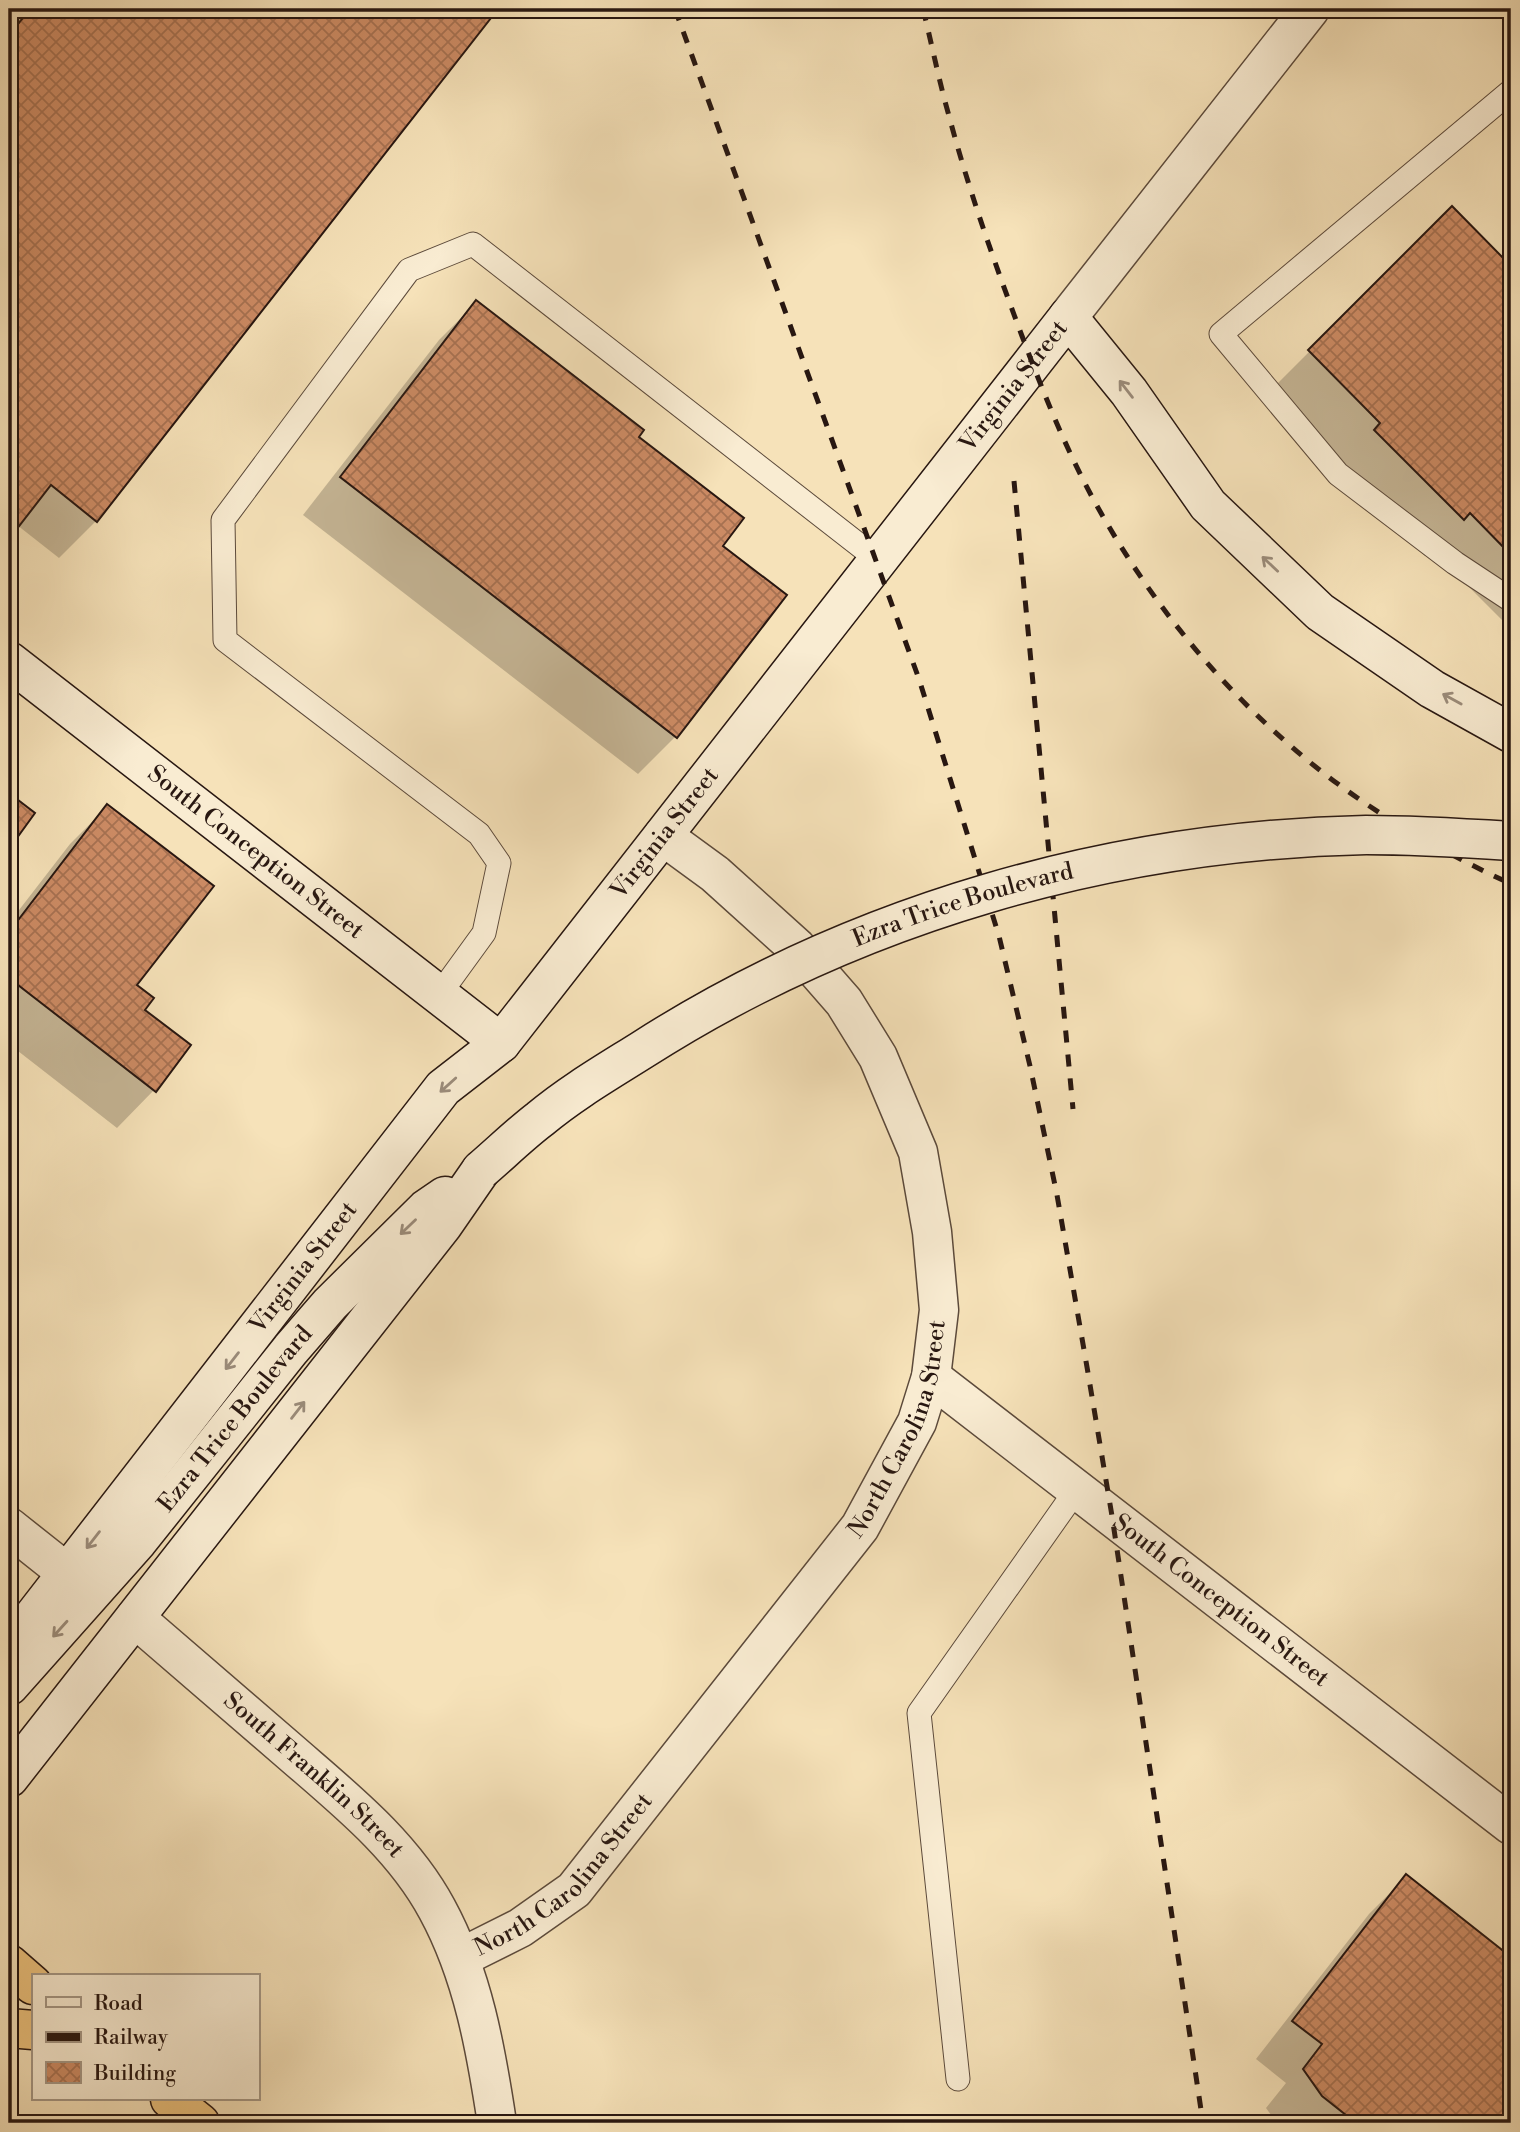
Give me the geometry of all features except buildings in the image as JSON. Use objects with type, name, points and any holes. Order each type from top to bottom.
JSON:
[{"type":"highway","points":[[9,1964],[32,1984]]},
{"type":"highway","points":[[9,2028],[32,2030]]},
{"type":"highway","points":[[171,2100],[200,2123]]},
{"type":"street","name":"Virginia Street","points":[[9,1648],[443,1088],[501,1043],[877,559],[1310,9]]},
{"type":"street","points":[[1068,317],[1129,392],[1208,505],[1320,612],[1433,689],[1511,733]]},
{"type":"street","name":"South Conception Street","points":[[9,661],[501,1043]]},
{"type":"street","name":"Ezra Trice Boulevard","points":[[9,1686],[138,1541],[290,1349],[330,1304],[426,1209],[481,1170],[540,1118],[671,1031],[744,990],[865,935],[980,895],[1096,866],[1219,846],[1366,835],[1511,841]]},
{"type":"street","name":"North Carolina Street","points":[[460,1958],[520,1928],[574,1890],[860,1527],[917,1422],[931,1377],[939,1310],[928,1206],[918,1152],[878,1057],[844,1002],[796,947],[715,874],[663,836]]},
{"type":"street","name":"Ezra Trice Boulevard","points":[[135,1618],[443,1225],[481,1170]]},
{"type":"street","points":[[9,1740],[263,1414],[290,1349]]},
{"type":"street","name":"South Conception Street","points":[[931,1377],[1511,1825]]},
{"type":"street","points":[[9,1527],[67,1573]]},
{"type":"street","points":[[9,1778],[135,1618]]},
{"type":"street","name":"South Franklin Street","points":[[135,1618],[348,1802],[391,1843],[437,1907],[460,1958],[486,2046],[497,2123]]},
{"type":"lane","points":[[1511,92],[1221,334],[1338,474],[1455,563],[1511,600]]},
{"type":"lane","points":[[439,995],[484,933],[499,863],[479,834],[225,640],[223,520],[409,270],[473,244],[877,559]]},
{"type":"lane","points":[[958,2080],[919,1713],[1077,1489]]},
{"type":"railway","points":[[675,9],[919,679],[999,936],[1057,1195],[1087,1367],[1112,1516],[1203,2123]]},
{"type":"railway","points":[[923,9],[945,103],[992,255],[1058,426],[1078,470],[1120,546],[1186,638],[1237,695],[1292,747],[1369,806],[1453,855],[1511,884]]},
{"type":"railway","points":[[1014,481],[1073,1109]]}]
